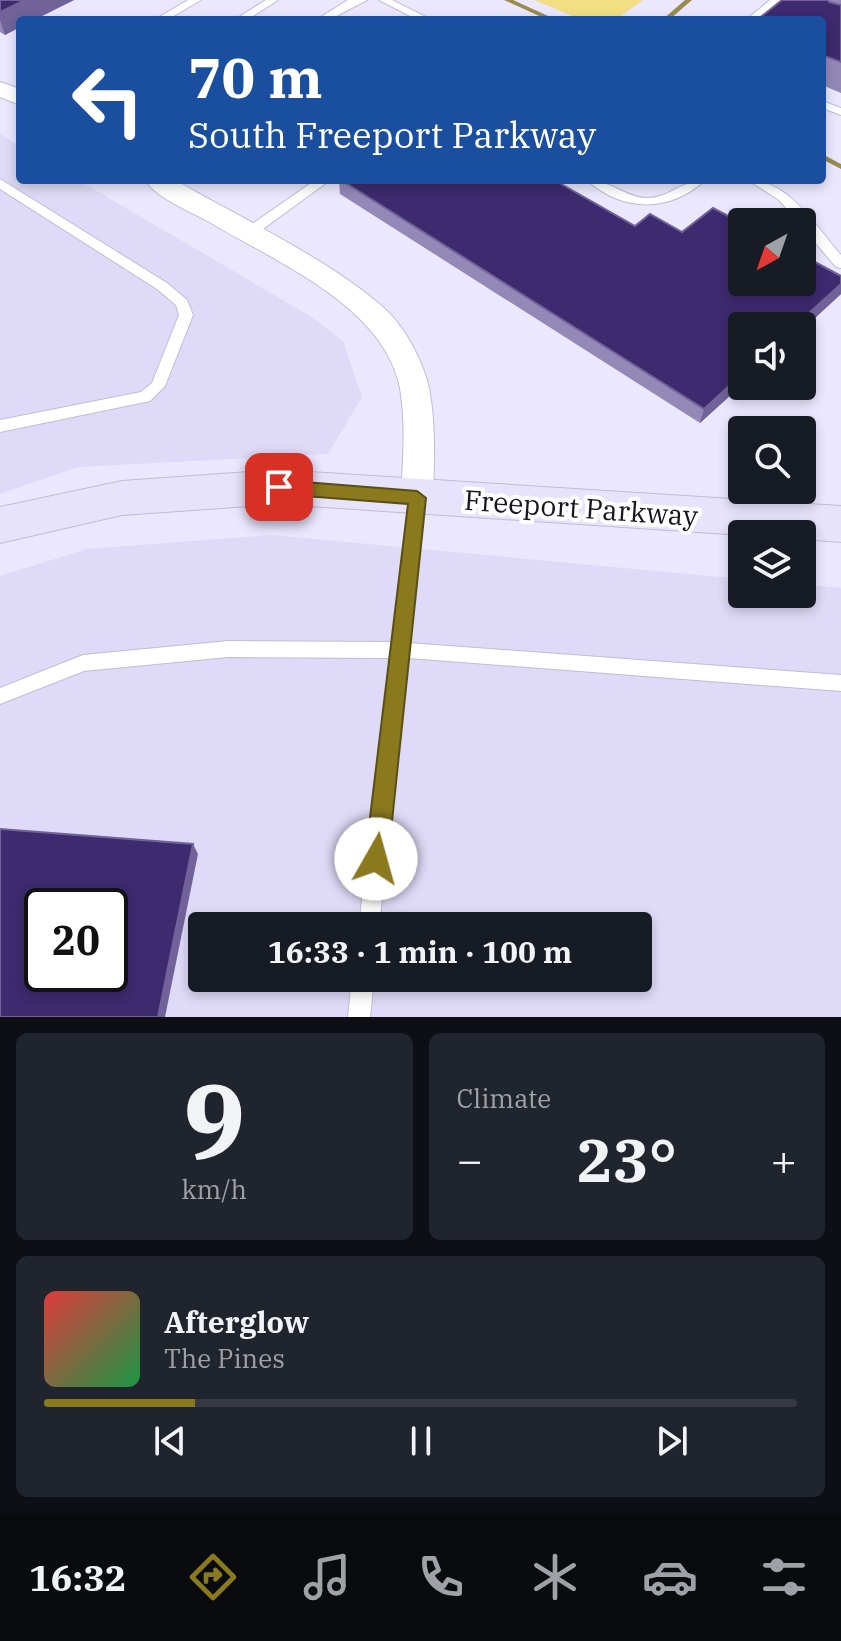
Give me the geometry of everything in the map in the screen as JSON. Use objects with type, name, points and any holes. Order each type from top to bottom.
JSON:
[{"type":"main road","name":"Freeport Parkway","points":[[0,525],[122,498],[183,491],[279,487],[841,524]]},
{"type":"street","points":[[164,184],[353,298],[377,317],[402,353],[414,386],[419,431],[417,498]]},
{"type":"lane","points":[[166,16],[196,0]]},
{"type":"lane","points":[[246,16],[273,0]]},
{"type":"lane","points":[[328,16],[354,1],[362,0]]},
{"type":"lane","points":[[384,0],[418,16]]},
{"type":"lane","points":[[756,16],[774,1],[810,16]]},
{"type":"lane","points":[[0,183],[162,286],[182,303],[186,315],[158,386],[145,397],[0,426]]},
{"type":"lane","points":[[247,234],[316,184]]},
{"type":"lane","points":[[601,184],[633,201],[665,202],[693,184]]},
{"type":"lane","points":[[761,184],[783,197],[841,264]]},
{"type":"lane","points":[[371,912],[417,498]]},
{"type":"lane","points":[[0,696],[83,663],[228,649],[400,650],[841,683]]},
{"type":"lane","points":[[359,1017],[362,992]]},
{"type":"shaded area","points":[[534,0],[643,0],[621,16],[572,16]]},
{"type":"shaded area","points":[[0,134],[16,144],[16,184],[85,184],[310,316],[343,341],[362,397],[328,454],[78,467],[0,494]]},
{"type":"shaded area","points":[[271,535],[728,578],[728,608],[816,608],[816,585],[841,588],[841,1017],[0,1017],[0,576],[87,549]]},
{"type":"building","points":[[0,0],[25,0],[0,12]]},
{"type":"building","points":[[782,0],[828,0],[841,5],[841,62],[826,56],[826,16],[762,16]]},
{"type":"building","points":[[347,184],[561,184],[635,226],[650,214],[682,232],[713,208],[728,216],[728,296],[816,296],[816,263],[841,276],[841,284],[810,312],[728,312],[728,387],[704,409]]},
{"type":"building","points":[[0,829],[193,844],[158,1017],[0,1017]]},
{"type":"waterway","points":[[507,0],[545,16]]},
{"type":"waterway","points":[[670,16],[689,0]]},
{"type":"waterway","points":[[826,158],[841,167]]},
{"type":"route","points":[[279,487],[417,498],[376,859]]}]
